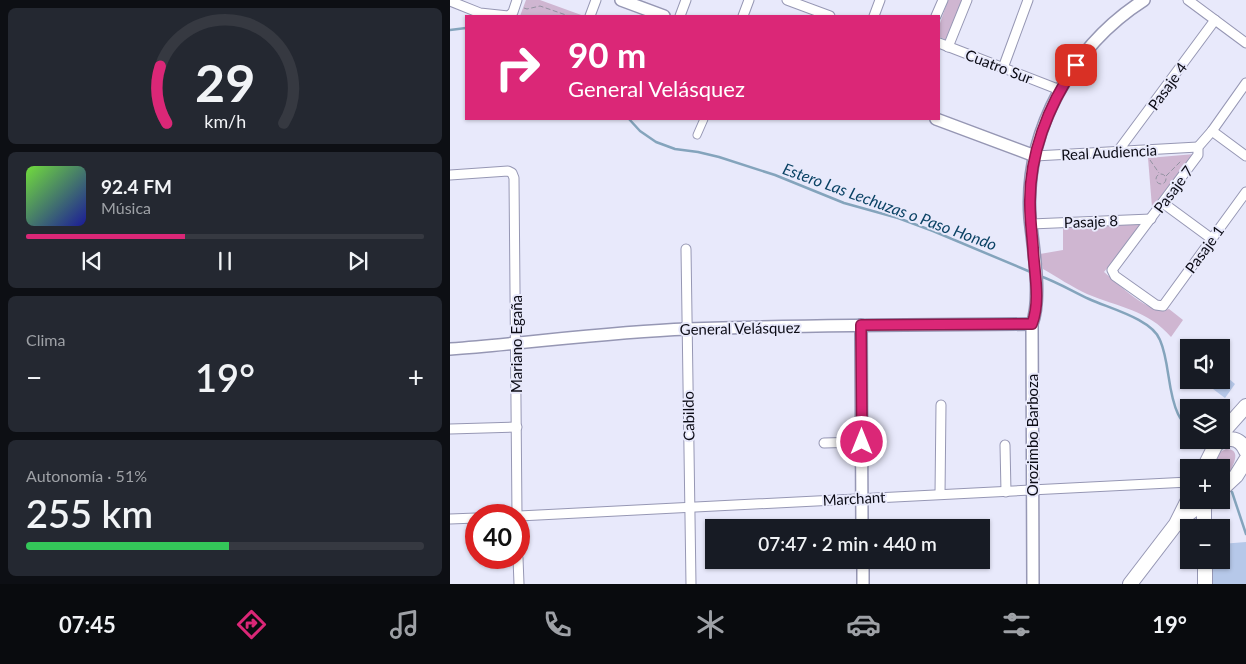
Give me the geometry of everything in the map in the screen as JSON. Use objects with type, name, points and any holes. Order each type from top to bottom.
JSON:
[{"type":"main road","points":[[1230,425],[1246,406]]},
{"type":"main road","points":[[1230,438],[1239,441],[1246,450]]},
{"type":"main road","points":[[1230,482],[1246,460]]},
{"type":"main road","points":[[1130,584],[1176,524],[1184,509]]},
{"type":"main road","points":[[1176,524],[1194,509]]},
{"type":"main road","points":[[1204,569],[1205,584]]},
{"type":"street","points":[[590,15],[596,0]]},
{"type":"street","points":[[621,0],[661,15]]},
{"type":"street","points":[[680,15],[686,0]]},
{"type":"street","points":[[743,15],[749,0]]},
{"type":"street","points":[[787,0],[827,15]]},
{"type":"street","points":[[874,15],[880,0]]},
{"type":"street","points":[[936,15],[942,0]]},
{"type":"street","points":[[948,47],[967,0]]},
{"type":"street","points":[[1003,68],[1028,0]]},
{"type":"street","points":[[1188,0],[1246,43]]},
{"type":"street","points":[[450,1],[480,12],[502,15]]},
{"type":"street","name":"Orozimbo Barboza","points":[[1033,584],[1032,324],[1035,312],[1036,286],[1030,205],[1035,156],[1047,118],[1060,90],[1076,65],[1094,42],[1116,21],[1142,1]]},
{"type":"street","points":[[510,15],[517,3]]},
{"type":"street","name":"Pasaje 4","points":[[1118,151],[1215,20]]},
{"type":"street","name":"Cuatro Sur","points":[[940,44],[1060,90]]},
{"type":"street","name":"Pasaje 7","points":[[1163,306],[1156,305],[1115,276],[1112,270],[1198,155],[1198,147],[1212,131],[1246,83]]},
{"type":"street","points":[[697,135],[704,120]]},
{"type":"street","name":"Real Audiencia","points":[[939,120],[1035,156],[1198,147]]},
{"type":"street","points":[[1212,131],[1246,156]]},
{"type":"street","name":"Mariano Egaña","points":[[450,175],[505,172],[512,173],[514,180],[518,504]]},
{"type":"street","name":"Pasaje 1","points":[[1163,306],[1246,192]]},
{"type":"street","points":[[1162,203],[1212,239]]},
{"type":"street","name":"Pasaje 8","points":[[1031,224],[1151,219]]},
{"type":"street","name":"Cabildo","points":[[686,249],[691,584]]},
{"type":"street","name":"General Velásquez","points":[[450,348],[687,329],[1032,324]]},
{"type":"street","points":[[861,325],[862,519]]},
{"type":"street","points":[[940,494],[941,405]]},
{"type":"street","points":[[450,429],[517,427]]},
{"type":"street","points":[[824,443],[862,442]]},
{"type":"street","points":[[1005,444],[1006,492]]},
{"type":"street","name":"Marchant","points":[[530,514],[1180,483]]},
{"type":"street","points":[[450,520],[465,519]]},
{"type":"street","points":[[518,569],[519,584]]},
{"type":"street","points":[[863,569],[863,584]]},
{"type":"path","points":[[517,3],[527,9],[540,6],[566,15]]},
{"type":"path","points":[[1148,156],[1166,178],[1162,184],[1156,180],[1160,173]]},
{"type":"shaded area","points":[[526,0],[540,0],[581,15],[520,15]]},
{"type":"shaded area","points":[[948,0],[962,0],[947,40],[940,37],[940,23]]},
{"type":"shaded area","points":[[1195,154],[1152,207],[1148,158]]},
{"type":"shaded area","points":[[1144,223],[1104,272],[1144,304],[1161,310],[1169,309],[1183,320],[1171,337],[1153,321],[1142,315],[1087,294],[1043,269],[1040,254],[1063,250],[1063,228]]},
{"type":"shaded area","points":[[1226,449],[1232,450],[1235,453],[1234,463],[1230,471],[1230,459],[1216,459],[1220,452]]},
{"type":"building","points":[[1230,380],[1235,384],[1225,398],[1213,389],[1230,389]]},
{"type":"building","points":[[1246,542],[1246,584],[1211,584],[1211,569],[1230,569],[1230,543]]},
{"type":"waterway","name":"Estero Las Lechuzas o Paso Hondo","points":[[450,30],[465,28]]},
{"type":"waterway","name":"Estero Las Lechuzas o Paso Hondo","points":[[630,120],[640,131],[656,142],[675,149],[719,157],[775,175],[844,203],[898,218],[933,231],[1033,273]]},
{"type":"waterway","name":"Estero Las Lechuzas o Paso Hondo","points":[[1040,276],[1129,315],[1148,326],[1155,333],[1163,349],[1174,405],[1180,417]]},
{"type":"waterway","name":"Estero Las Lechuzas o Paso Hondo","points":[[1232,492],[1246,534]]},
{"type":"route","points":[[862,442],[861,325],[1032,324],[1036,306],[1036,286],[1030,205],[1035,156],[1042,131],[1053,104],[1067,77],[1076,65]]}]
